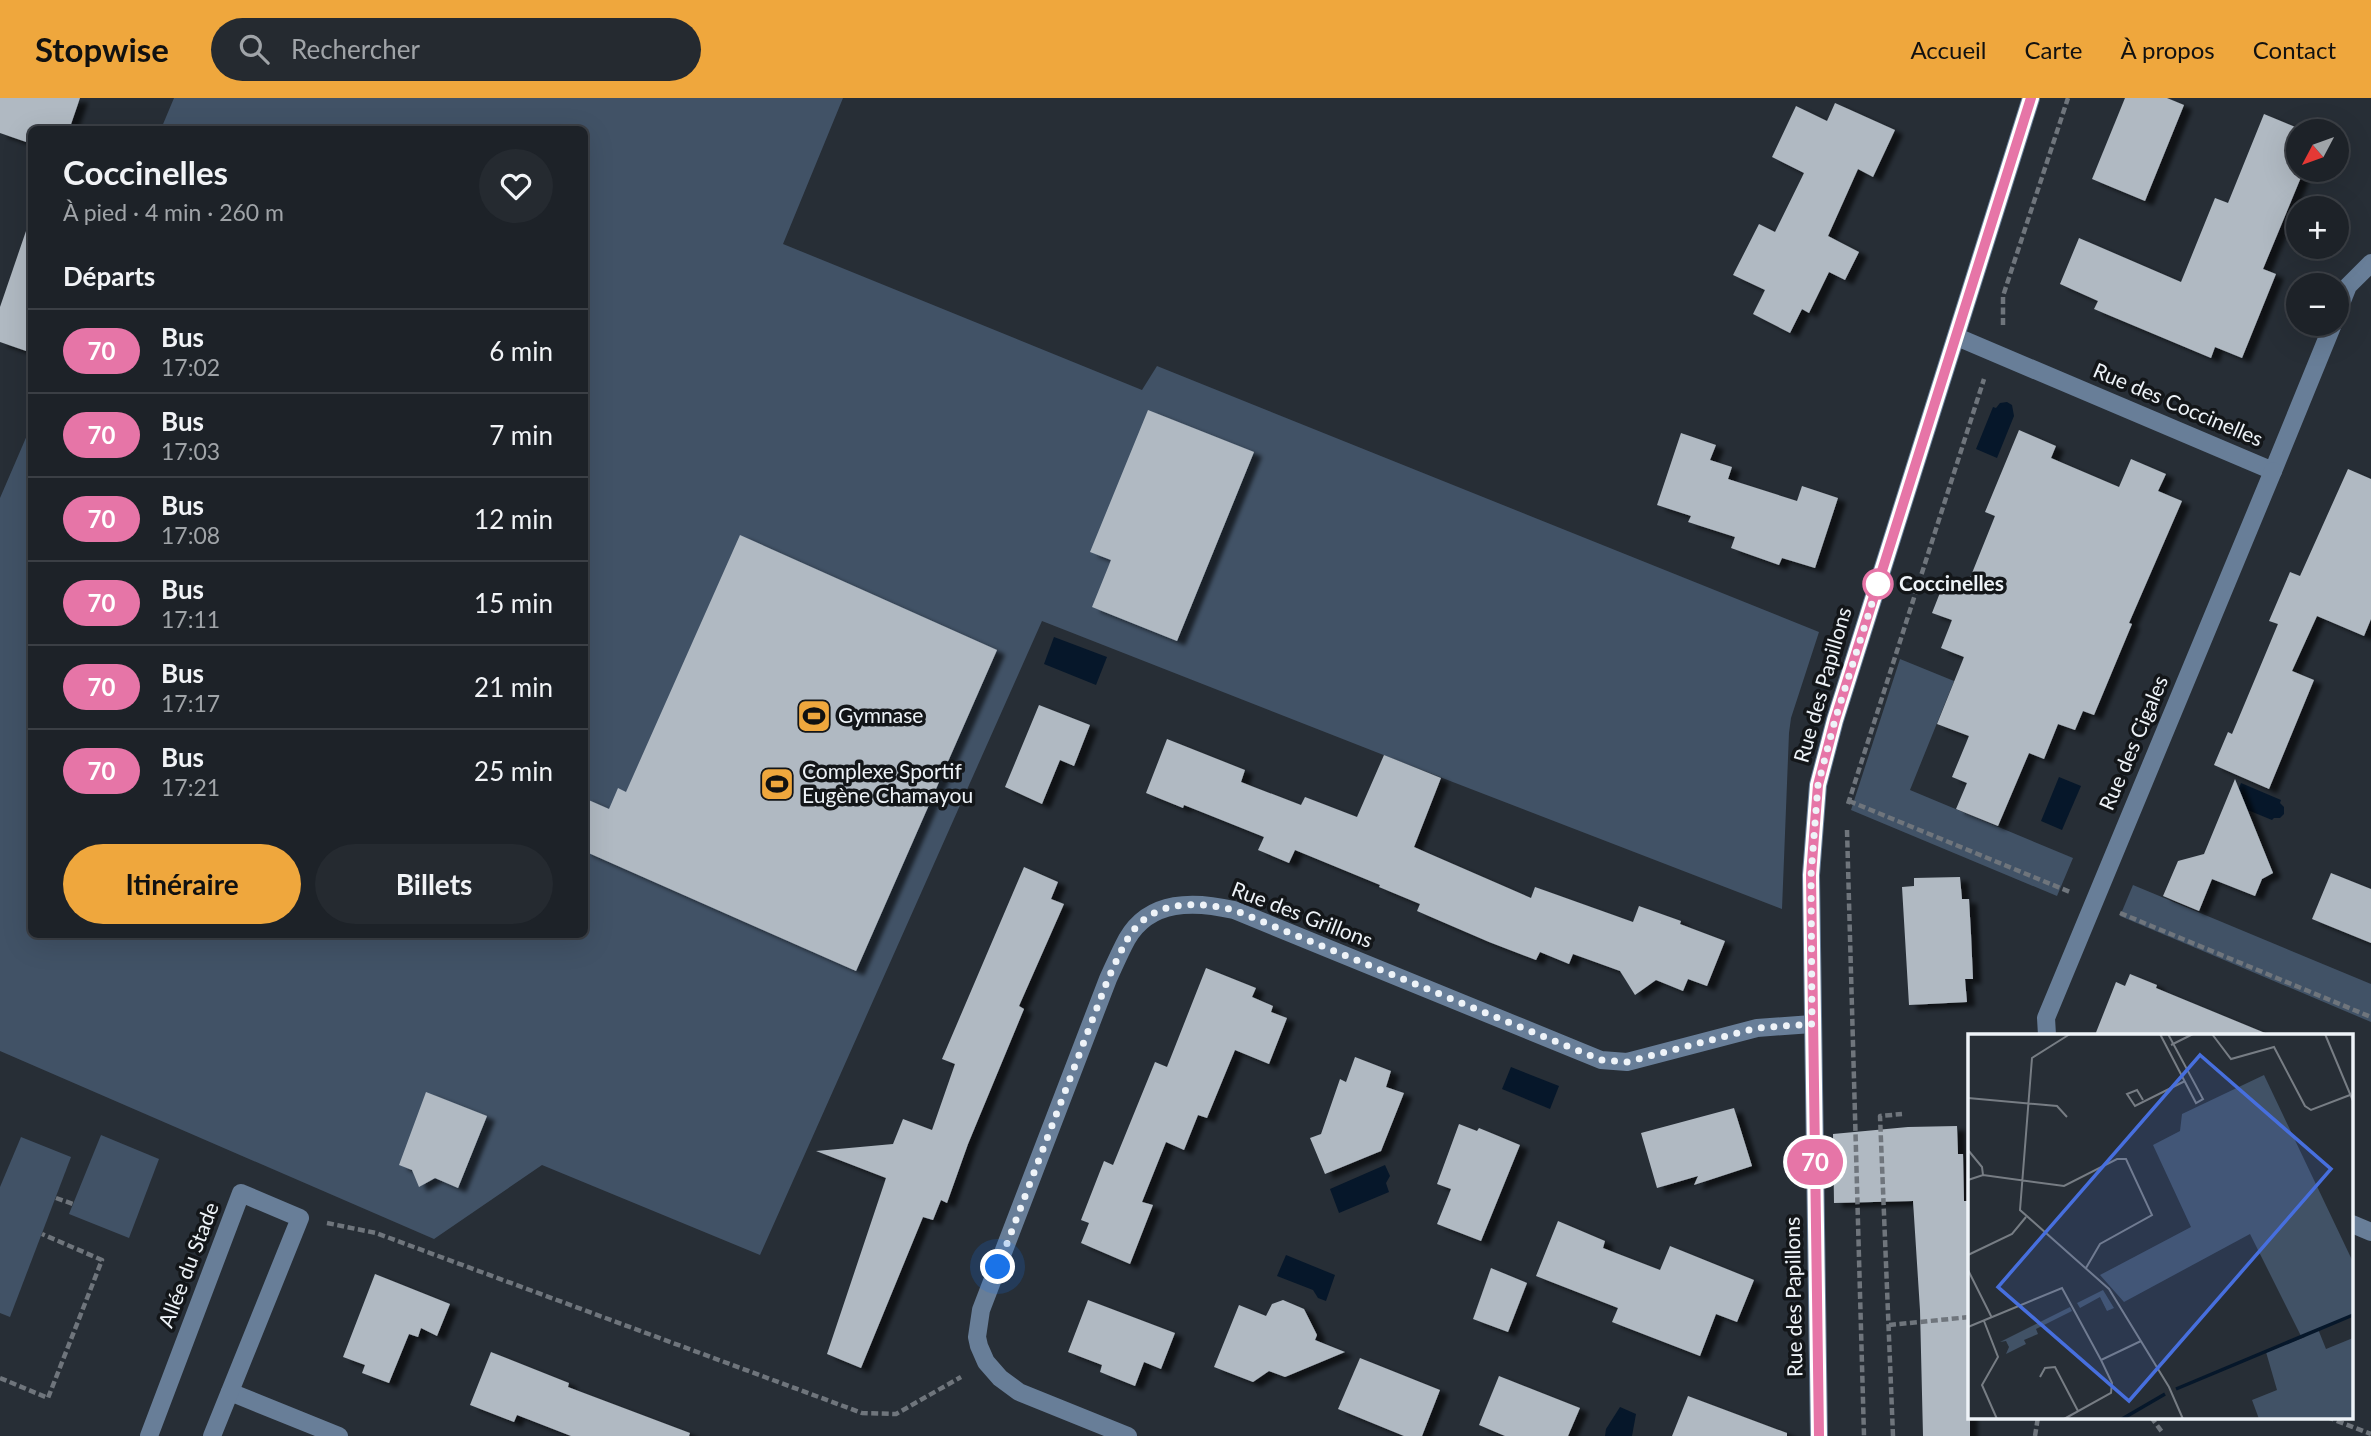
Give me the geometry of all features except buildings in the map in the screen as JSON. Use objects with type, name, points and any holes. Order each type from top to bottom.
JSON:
[{"type":"street","name":"Rue des Papillons","points":[[1819,1436],[1811,875],[1818,785],[1860,636],[2031,98]]},
{"type":"street","points":[[2349,285],[2371,263]]},
{"type":"street","name":"Rue des Coccinelles","points":[[1957,337],[2273,471],[2328,336]]},
{"type":"street","name":"Rue des Cigales","points":[[2047,1034],[2046,1018],[2273,471]]},
{"type":"street","name":"Rue des Grillons","points":[[986,1363],[977,1337],[981,1310],[1108,979],[1128,938],[1138,925],[1168,908],[1184,904],[1206,904],[1234,910],[1601,1060],[1627,1062],[1757,1028],[1812,1024]]},
{"type":"street","name":"Allée du Stade","points":[[149,1436],[241,1193],[300,1218]]},
{"type":"street","points":[[212,1436],[300,1218]]},
{"type":"street","points":[[2354,1225],[2371,1232]]},
{"type":"street","points":[[986,1363],[1019,1392],[1128,1436]]},
{"type":"street","points":[[230,1392],[339,1436]]},
{"type":"path","points":[[2003,327],[2003,296],[2068,98]]},
{"type":"path","points":[[1846,812],[1983,382]]},
{"type":"path","points":[[1846,825],[1864,1436]]},
{"type":"path","points":[[1894,1436],[1880,1116],[1902,1114]]},
{"type":"path","points":[[56,1198],[73,1204]]},
{"type":"path","points":[[300,1218],[376,1233],[862,1413],[896,1414],[986,1363]]},
{"type":"path","points":[[0,1378],[48,1398],[102,1260],[42,1234]]},
{"type":"path","points":[[1889,1325],[1968,1317]]},
{"type":"path","points":[[2035,1436],[2038,1418]]},
{"type":"path","points":[[2152,1418],[2162,1432]]},
{"type":"path","points":[[2330,1418],[2371,1434]]},
{"type":"shaded area","name":"Complexe Sportif Eugène Chamayou","points":[[174,98],[843,98],[783,244],[1142,390],[1157,366],[1819,632],[1791,718],[1782,909],[1042,621],[760,1255],[542,1165],[434,1239],[0,1051],[0,498],[28,433],[28,938],[588,938],[588,126],[162,126]]},
{"type":"shaded area","points":[[2007,402],[2012,405],[2014,416],[1997,458],[1976,449],[1993,407]]},
{"type":"shaded area","points":[[1054,637],[1107,657],[1096,685],[1044,664]]},
{"type":"shaded area","points":[[1900,659],[1954,681],[1910,790],[2073,858],[2057,896],[1851,810]]},
{"type":"shaded area","points":[[2059,777],[2081,786],[2062,830],[2041,821]]},
{"type":"shaded area","points":[[2241,783],[2281,800],[2284,814],[2272,820],[2233,804]]},
{"type":"shaded area","points":[[2133,885],[2371,984],[2371,1022],[2120,916]]},
{"type":"shaded area","points":[[1511,1067],[1559,1086],[1550,1109],[1502,1089]]},
{"type":"shaded area","points":[[101,1135],[159,1159],[129,1238],[69,1214]]},
{"type":"shaded area","points":[[21,1137],[71,1157],[10,1317],[0,1313],[0,1187]]},
{"type":"shaded area","points":[[1385,1165],[1390,1176],[1386,1183],[1389,1192],[1339,1213],[1330,1189]]},
{"type":"shaded area","points":[[1286,1255],[1335,1275],[1326,1301],[1318,1298],[1313,1290],[1277,1276]]},
{"type":"shaded area","points":[[1620,1407],[1636,1414],[1632,1436],[1605,1436],[1606,1429]]},
{"type":"bus line","name":"70","points":[[1819,1436],[1811,875],[1818,785],[1860,636],[2031,98]]},
{"type":"place","name":"Coccinelles","points":[[1878,584]]},
{"type":"place","name":"Gymnase","points":[[814,716]]},
{"type":"place","name":"Complexe Sportif Eugène Chamayou","points":[[777,784]]},
{"type":"route","points":[[998,1267],[1108,979],[1128,938],[1138,925],[1153,914],[1168,908],[1184,904],[1206,904],[1234,910],[1601,1060],[1627,1062],[1757,1028],[1812,1024],[1811,875],[1818,785],[1860,636],[1878,584]]}]
